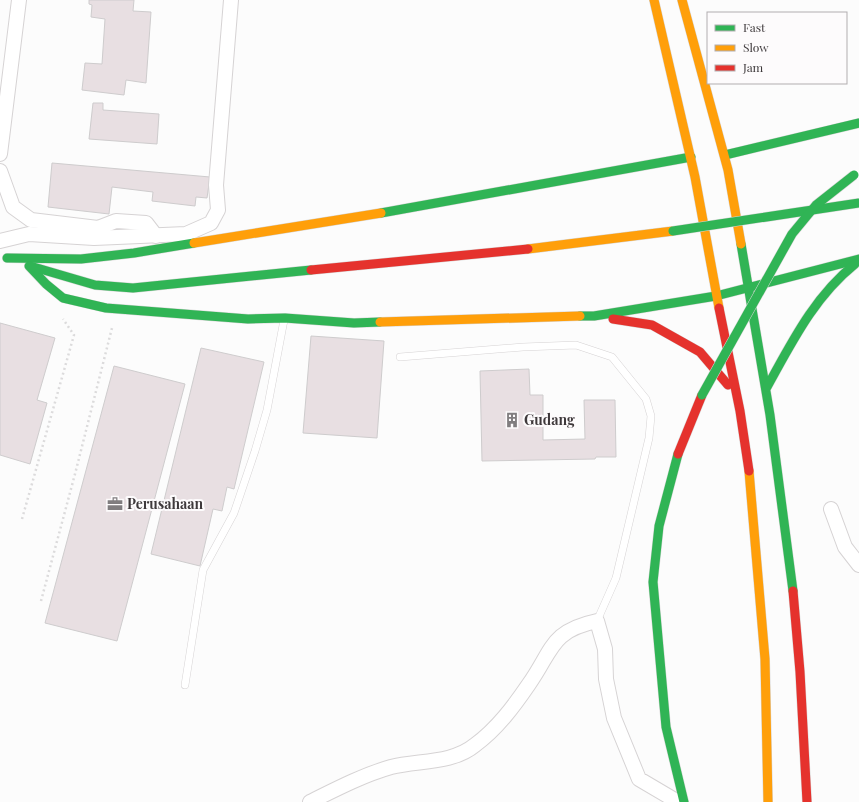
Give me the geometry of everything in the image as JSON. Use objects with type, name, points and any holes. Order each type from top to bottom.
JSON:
[{"type":"highway","points":[[654,0],[691,156],[716,296],[740,411],[748,464],[765,658],[768,802]]},
{"type":"highway","points":[[682,0],[725,155],[767,387],[783,498],[794,601],[805,719],[808,802]]},
{"type":"highway","points":[[725,155],[859,123]]},
{"type":"highway","points":[[4,258],[81,259],[134,253],[396,210],[691,156]]},
{"type":"highway","points":[[684,802],[666,727],[653,582],[659,526],[679,450],[702,395],[792,234],[816,205],[856,174]]},
{"type":"highway","points":[[4,258],[95,285],[133,288],[544,248],[673,231],[859,203]]},
{"type":"highway","points":[[29,266],[46,284],[63,298],[106,308],[248,319],[285,318],[361,323],[594,316],[716,296],[859,260]]},
{"type":"highway","points":[[767,387],[803,324],[829,284],[859,260]]},
{"type":"highway","points":[[594,316],[652,325],[700,352],[727,382],[740,411]]},
{"type":"street","points":[[0,154],[19,0]]},
{"type":"street","points":[[0,241],[29,234],[94,238],[186,234],[212,224],[218,210],[216,185],[231,0]]},
{"type":"street","points":[[0,171],[13,207],[31,220],[98,228],[116,221],[146,223],[156,236]]},
{"type":"street","points":[[831,509],[845,547],[859,565]]},
{"type":"street","points":[[310,802],[379,772],[403,765],[453,756],[474,746],[498,725],[530,683],[548,650],[565,632],[574,627],[597,621],[605,649],[606,679],[614,718],[638,779],[678,802]]},
{"type":"lane","points":[[185,685],[203,570],[234,513],[255,451],[267,410],[285,318]]},
{"type":"lane","points":[[400,357],[523,347],[576,345],[612,357],[646,400],[651,416],[649,438],[616,578],[597,621]]},
{"type":"path","points":[[40,601],[75,474],[117,308]]},
{"type":"path","points":[[22,518],[74,335],[61,316]]},
{"type":"building","points":[[89,0],[134,0],[133,11],[151,12],[146,83],[126,80],[124,95],[82,90],[85,63],[102,64],[105,19],[91,17],[92,5],[89,4]]},
{"type":"building","points":[[93,103],[103,103],[103,110],[159,114],[157,144],[89,139]]},
{"type":"building","points":[[52,163],[210,177],[207,198],[196,197],[195,206],[152,201],[153,192],[112,187],[109,214],[48,207]]},
{"type":"building","points":[[0,323],[55,338],[37,400],[47,403],[30,464],[0,455]]},
{"type":"building","points":[[311,336],[384,341],[377,438],[303,433]]},
{"type":"building","points":[[201,348],[264,362],[234,489],[227,487],[222,511],[213,509],[200,566],[151,554]]},
{"type":"building","name":"Perusahaan","points":[[114,366],[185,384],[117,641],[45,623]]},
{"type":"building","name":"Gudang","points":[[529,369],[530,395],[543,395],[543,440],[585,439],[584,400],[615,400],[616,457],[596,457],[595,459],[482,461],[480,371]]},
{"type":"traffic: fast","points":[[725,155],[859,123]]},
{"type":"traffic: fast","points":[[381,213],[691,157]]},
{"type":"traffic: fast","points":[[702,395],[792,234],[816,205],[854,175]]},
{"type":"traffic: fast","points":[[673,231],[859,203]]},
{"type":"traffic: fast","points":[[7,258],[81,259],[134,253],[194,243]]},
{"type":"traffic: fast","points":[[741,244],[770,415],[793,591]]},
{"type":"traffic: fast","points":[[580,316],[594,316],[716,296],[859,259]]},
{"type":"traffic: fast","points":[[767,387],[805,321],[827,291],[855,264]]},
{"type":"traffic: fast","points":[[29,266],[46,284],[63,298],[106,308],[248,319],[285,318],[354,323],[380,322]]},
{"type":"traffic: fast","points":[[30,266],[95,285],[133,288],[311,270]]},
{"type":"traffic: fast","points":[[678,454],[659,526],[653,582],[666,727],[684,802]]},
{"type":"traffic: slow","points":[[654,0],[695,177],[719,308]]},
{"type":"traffic: slow","points":[[682,0],[728,170],[741,244]]},
{"type":"traffic: slow","points":[[194,243],[381,213]]},
{"type":"traffic: slow","points":[[528,249],[673,231]]},
{"type":"traffic: slow","points":[[380,322],[580,316]]},
{"type":"traffic: slow","points":[[749,471],[765,659],[768,802]]},
{"type":"traffic: jam","points":[[311,270],[528,249]]},
{"type":"traffic: jam","points":[[719,308],[740,411],[749,471]]},
{"type":"traffic: jam","points":[[613,319],[652,325],[700,352],[728,385]]},
{"type":"traffic: jam","points":[[678,454],[702,395]]},
{"type":"traffic: jam","points":[[793,591],[800,672],[807,802]]},
{"type":"place","name":"Gudang","points":[[512,420]]},
{"type":"place","name":"Perusahaan","points":[[115,504]]}]
